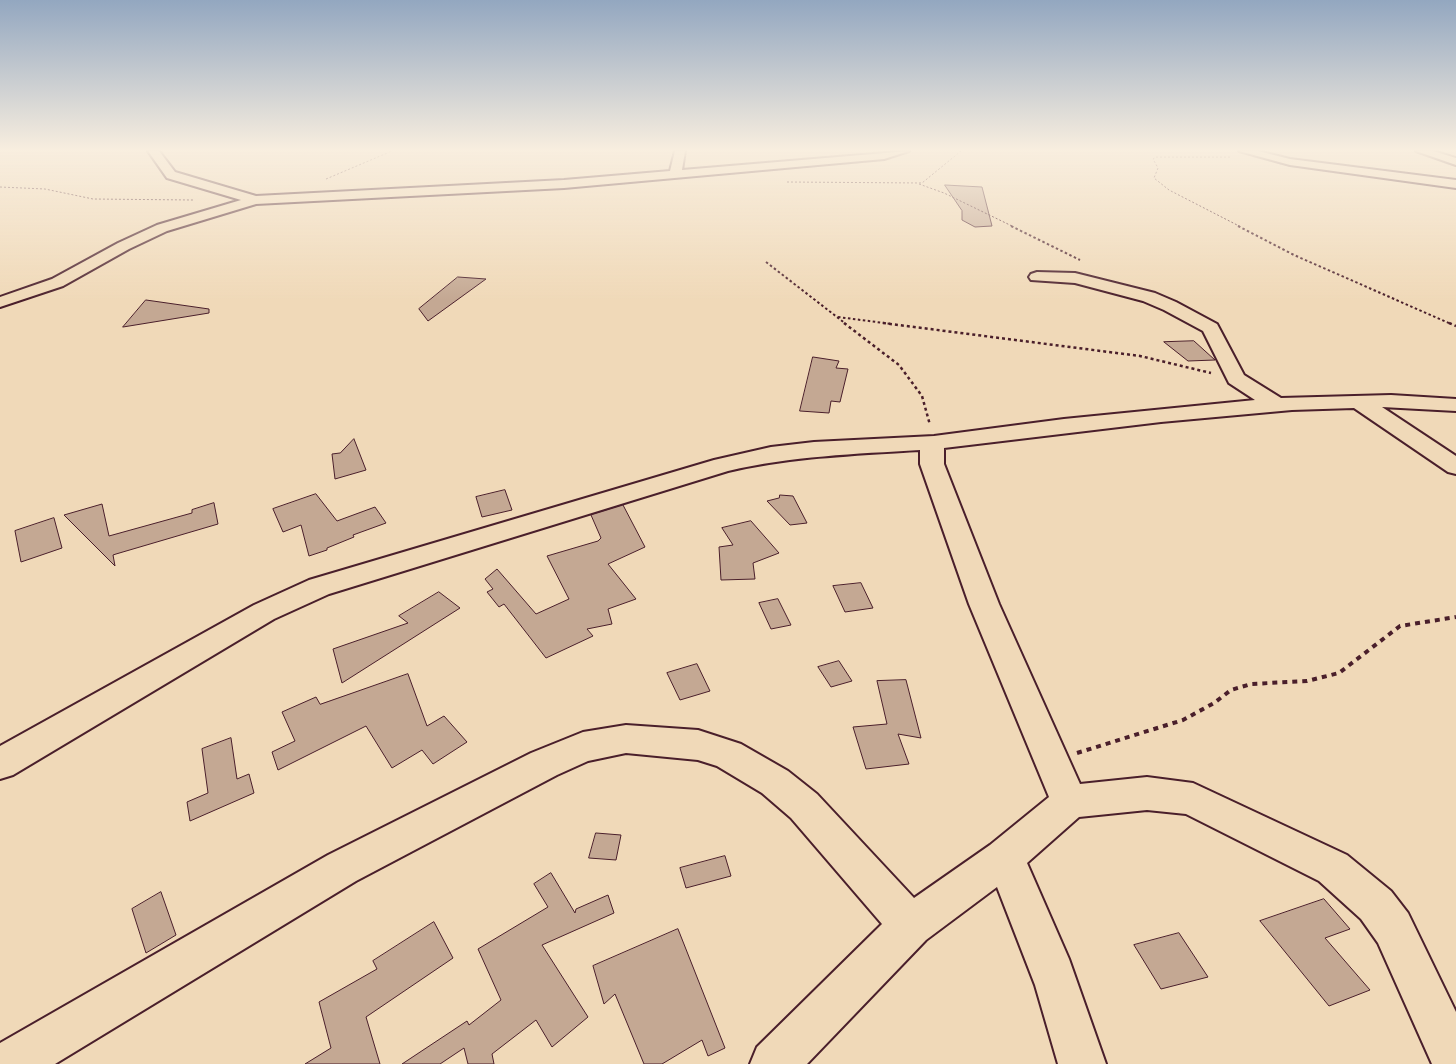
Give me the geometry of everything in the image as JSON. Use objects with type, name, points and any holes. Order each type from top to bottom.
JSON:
[{"type":"street","points":[[0,302],[32,293],[64,280],[133,241],[160,230],[209,213],[254,201]]},
{"type":"street","points":[[1037,277],[1075,278],[1149,297],[1170,306],[1214,331],[1236,379],[1277,405]]},
{"type":"street","points":[[0,764],[264,612],[319,586],[722,465],[771,454],[814,449],[934,443],[1027,428],[1277,405],[1408,401],[1456,405]]},
{"type":"street","points":[[1360,402],[1456,467]]},
{"type":"street","points":[[934,443],[931,454],[932,464],[974,577],[1070,802]]},
{"type":"street","points":[[10,1064],[342,868],[544,764],[583,747],[626,739],[657,740],[698,745],[729,755],[775,782],[804,806],[911,925]]},
{"type":"street","points":[[774,1064],[911,925],[1004,858],[1070,802],[1145,792],[1177,794],[1193,799],[1333,868],[1376,905],[1393,928],[1456,1064]]},
{"type":"street","points":[[1004,858],[1030,911],[1082,1064]]},
{"type":"path","points":[[960,201],[1081,260]]},
{"type":"path","points":[[1188,201],[1244,231],[1456,326]]},
{"type":"path","points":[[766,262],[900,365],[922,396],[929,416],[934,443]]},
{"type":"path","points":[[838,317],[1140,356],[1236,379]]},
{"type":"path","points":[[1053,760],[1183,720],[1214,703],[1230,690],[1251,684],[1307,681],[1338,673],[1400,626],[1456,617]]},
{"type":"building","points":[[955,201],[986,201],[992,226],[975,227],[962,220],[962,211]]},
{"type":"building","points":[[458,277],[486,279],[428,321],[419,309]]},
{"type":"building","points":[[146,300],[209,309],[209,313],[123,327]]},
{"type":"building","points":[[1194,341],[1215,360],[1188,361],[1164,342]]},
{"type":"building","points":[[813,357],[839,361],[836,368],[848,369],[840,402],[831,401],[829,413],[800,411]]},
{"type":"building","points":[[354,439],[366,470],[335,479],[332,454],[340,453]]},
{"type":"building","points":[[505,490],[512,510],[482,517],[476,497]]},
{"type":"building","points":[[316,494],[337,521],[375,507],[386,523],[353,535],[354,537],[327,548],[327,550],[309,556],[301,525],[283,532],[273,509]]},
{"type":"building","points":[[780,495],[793,496],[807,523],[790,525],[767,501],[779,498]]},
{"type":"building","points":[[214,503],[218,524],[113,555],[115,566],[64,515],[102,504],[109,536],[192,513],[192,510]]},
{"type":"building","points":[[623,505],[645,547],[608,564],[636,599],[608,609],[612,624],[587,629],[593,636],[546,658],[504,604],[499,607],[487,592],[493,589],[485,579],[497,569],[536,614],[569,599],[547,556],[598,541],[601,538],[591,515]]},
{"type":"building","points":[[54,518],[62,548],[21,562],[15,531]]},
{"type":"building","points":[[751,521],[779,553],[753,563],[755,579],[721,580],[719,547],[733,545],[722,528]]},
{"type":"building","points":[[861,583],[873,608],[845,612],[833,586]]},
{"type":"building","points":[[439,592],[460,608],[342,683],[333,649],[408,623],[399,616]]},
{"type":"building","points":[[778,599],[791,625],[771,629],[759,603]]},
{"type":"building","points":[[839,661],[852,681],[831,687],[818,667]]},
{"type":"building","points":[[697,664],[710,691],[680,700],[667,673]]},
{"type":"building","points":[[408,674],[427,726],[444,716],[467,742],[433,764],[422,750],[392,768],[366,726],[278,770],[272,752],[295,741],[282,712],[316,697],[320,704]]},
{"type":"building","points":[[906,680],[921,738],[898,734],[909,764],[866,769],[853,727],[887,724],[877,681]]},
{"type":"building","points":[[231,738],[237,779],[249,774],[254,793],[190,821],[187,802],[208,793],[202,749]]},
{"type":"building","points":[[596,833],[621,835],[616,860],[589,858]]},
{"type":"building","points":[[725,856],[731,876],[686,888],[680,868]]},
{"type":"building","points":[[551,873],[575,913],[576,909],[608,895],[614,913],[542,945],[588,1017],[552,1047],[536,1020],[492,1054],[494,1064],[468,1064],[464,1048],[440,1064],[402,1064],[467,1021],[469,1025],[501,1000],[478,949],[548,907],[534,884]]},
{"type":"building","points":[[161,892],[176,935],[146,953],[132,909]]},
{"type":"building","points":[[1324,899],[1350,929],[1325,938],[1370,990],[1329,1006],[1260,921]]},
{"type":"building","points":[[434,922],[453,958],[366,1017],[380,1064],[305,1064],[331,1048],[319,1002],[377,969],[373,961]]},
{"type":"building","points":[[678,929],[725,1048],[708,1056],[702,1040],[662,1064],[644,1064],[615,994],[604,1004],[593,966]]},
{"type":"building","points":[[1179,933],[1208,977],[1161,989],[1134,945]]}]
